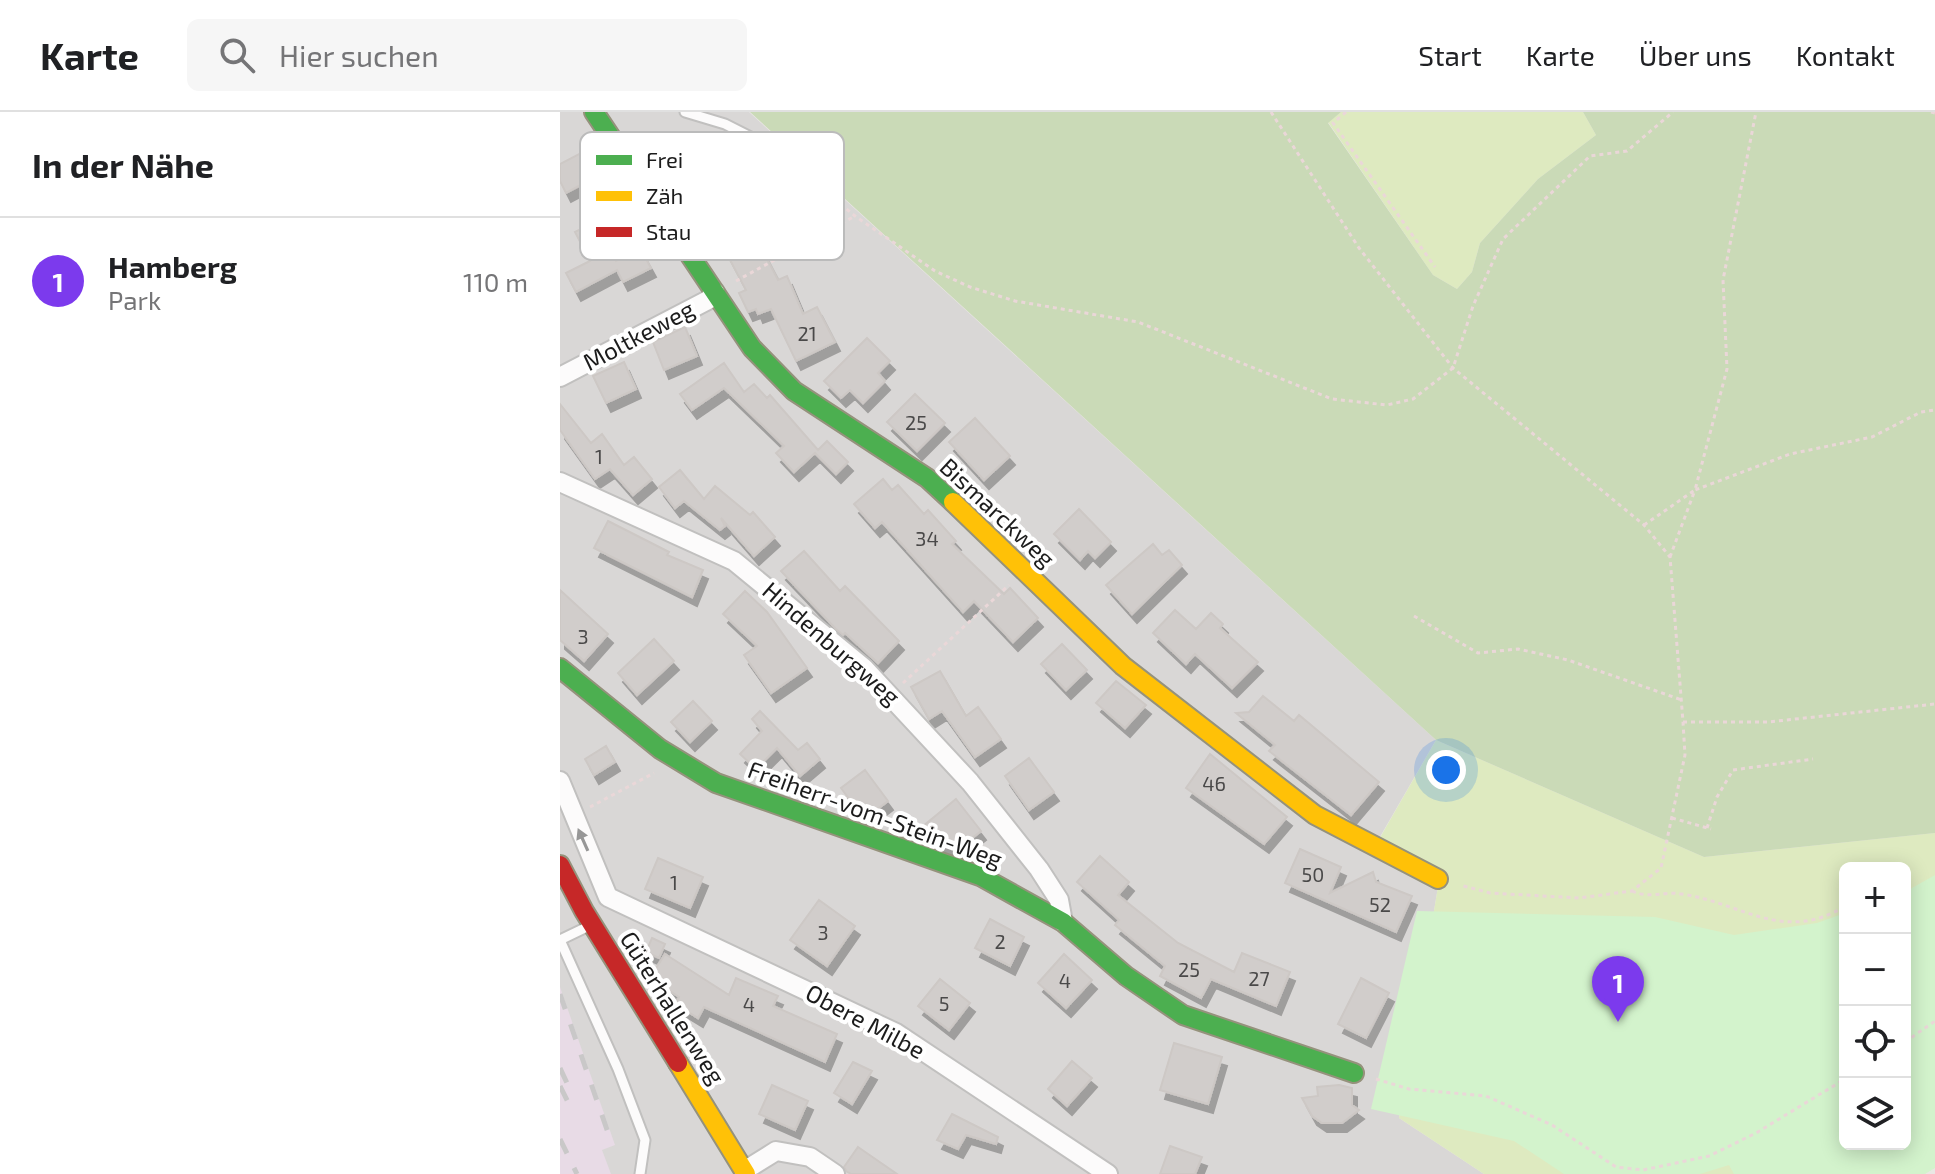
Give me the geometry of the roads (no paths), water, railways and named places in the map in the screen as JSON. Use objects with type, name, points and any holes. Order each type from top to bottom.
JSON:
[{"type":"street","name":"Bismarckweg","points":[[594,112],[607,132]]},
{"type":"street","name":"Bismarckweg","points":[[693,260],[752,348],[794,391],[927,478],[1123,666],[1315,815],[1438,879]]},
{"type":"street","name":"Moltkeweg","points":[[560,377],[708,300],[715,292]]},
{"type":"street","name":"Hindenburgweg","points":[[560,482],[734,561],[891,694],[970,782],[1039,869],[1059,900],[1063,922]]},
{"type":"street","name":"Freiherr-vom-Stein-Weg","points":[[560,668],[677,760],[716,783],[894,843],[980,876],[1063,922],[1126,976],[1183,1015],[1354,1073]]},
{"type":"street","points":[[560,781],[608,897],[588,918]]},
{"type":"street","name":"Güterhallenweg","points":[[560,865],[588,918],[745,1172]]},
{"type":"street","name":"Obere Milbe","points":[[608,897],[896,1033],[1108,1174]]},
{"type":"street","points":[[745,1172],[776,1151],[810,1157],[835,1174]]},
{"type":"lane","points":[[685,112],[741,132]]},
{"type":"lane","points":[[588,918],[560,940],[618,1069],[645,1140],[640,1174]]},
{"type":"railway","points":[[560,994],[612,1144]]},
{"type":"railway","points":[[560,1068],[567,1083]]},
{"type":"railway","points":[[560,1086],[571,1108]]},
{"type":"railway","points":[[560,1139],[577,1174]]},
{"type":"place","name":"Hamberg","points":[[1618,1022]]}]
